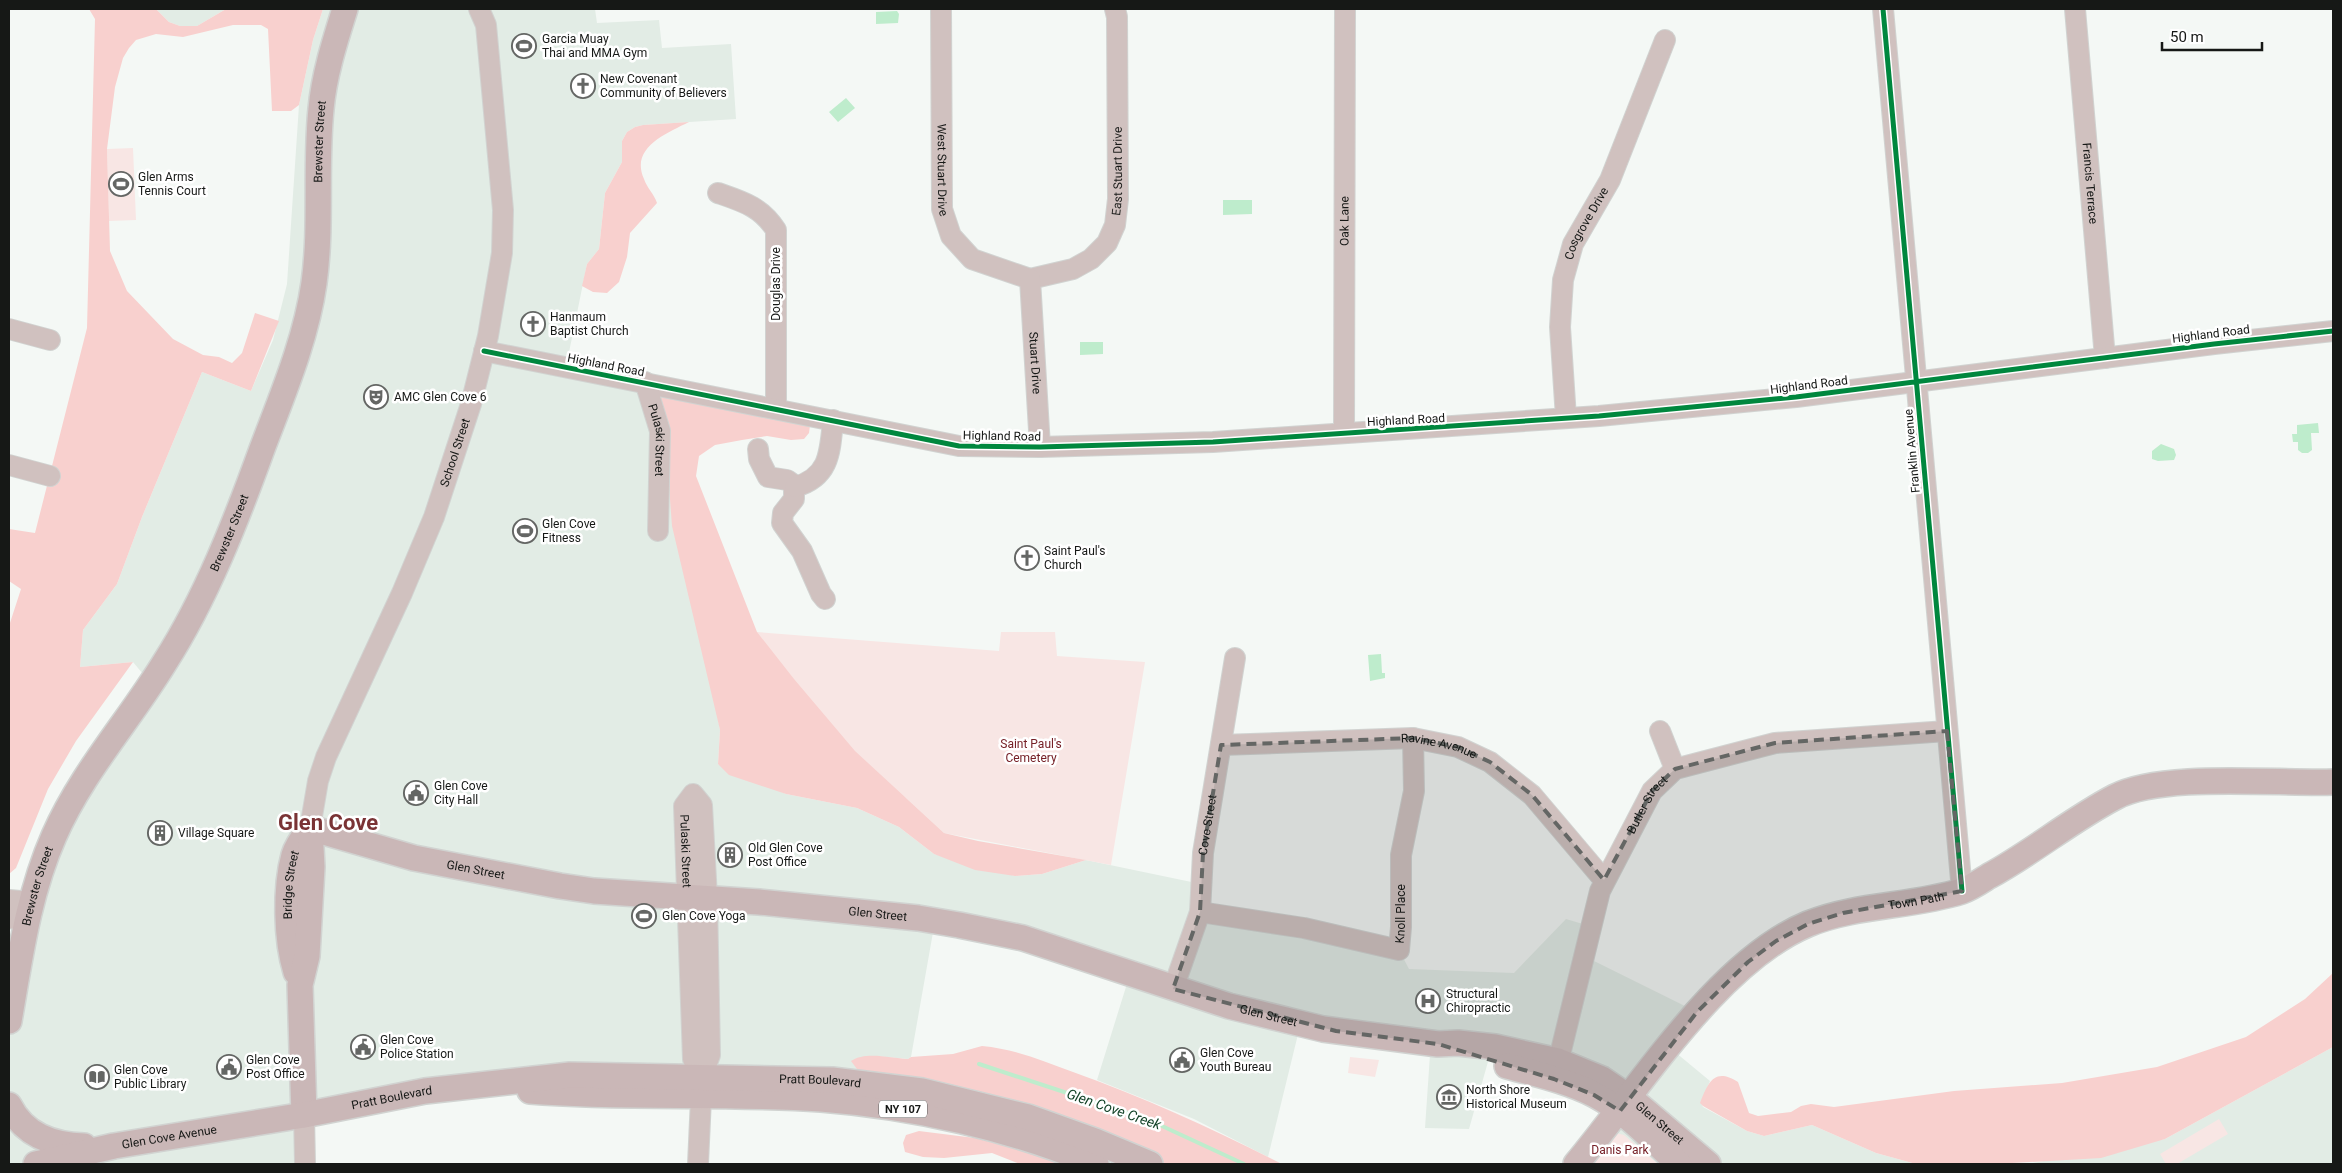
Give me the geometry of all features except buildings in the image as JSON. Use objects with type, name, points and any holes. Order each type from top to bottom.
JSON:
[{"type":"main road","name":"Brewster Street","points":[[9,1021],[19,910],[73,797],[184,632],[246,492],[297,350],[314,285],[317,250],[321,106],[345,9]]},
{"type":"main road","name":"Town Path","points":[[1576,1164],[1698,1012],[1748,962],[1776,941],[1808,924],[1842,913],[1962,891],[2005,867],[2116,796],[2138,789],[2199,782],[2333,782]]},
{"type":"main road","name":"Glen Street","points":[[310,828],[414,858],[560,886],[629,894],[696,897],[918,918],[1023,938],[1229,1006],[1323,1029],[1438,1044],[1456,1052],[1556,1070],[1594,1095],[1625,1104],[1708,1164]]},
{"type":"main road","name":"Bridge Street","points":[[304,1115],[300,985],[292,957],[289,884],[294,854],[310,828]]},
{"type":"main road","name":"Pratt Boulevard","points":[[304,1115],[425,1091],[480,1087],[566,1093],[832,1080],[922,1091],[1028,1117],[1095,1141],[1150,1164]]},
{"type":"main road","name":"Pratt Boulevard","points":[[702,1086],[918,1111],[1022,1138],[1096,1164]]},
{"type":"main road","name":"Glen Street","points":[[1625,1104],[1679,1164]]},
{"type":"main road","points":[[9,1105],[19,1123],[31,1132],[50,1141],[68,1145],[114,1146]]},
{"type":"main road","name":"Glen Cove Avenue","points":[[36,1164],[114,1146],[304,1115]]},
{"type":"street","name":"West Stuart Drive","points":[[941,9],[942,209],[951,236],[972,259],[1030,279]]},
{"type":"street","name":"East Stuart Drive","points":[[1030,279],[1073,269],[1091,259],[1107,243],[1115,225],[1118,199],[1117,17],[1115,9]]},
{"type":"street","name":"Oak Lane","points":[[1344,433],[1345,9]]},
{"type":"street","name":"Franklin Avenue","points":[[1883,9],[1962,891]]},
{"type":"street","name":"Francis Terrace","points":[[2075,9],[2105,358]]},
{"type":"street","name":"School Street","points":[[310,828],[318,781],[326,757],[402,593],[434,517],[472,404],[496,295],[502,253],[503,210],[484,14]]},
{"type":"street","name":"Cosgrove Drive","points":[[1566,418],[1560,327],[1563,280],[1573,244],[1610,180],[1665,40]]},
{"type":"street","name":"Douglas Drive","points":[[718,193],[756,208],[766,215],[776,230],[776,408]]},
{"type":"street","name":"Stuart Drive","points":[[1030,279],[1040,447]]},
{"type":"street","points":[[9,329],[50,340]]},
{"type":"street","name":"Highland Road","points":[[484,351],[965,446],[1040,447],[1213,442],[1566,418],[1790,398],[2333,331]]},
{"type":"street","name":"Pulaski Street","points":[[644,382],[660,431],[658,531]]},
{"type":"street","points":[[794,487],[808,483],[825,466],[830,449],[833,420]]},
{"type":"street","points":[[758,449],[759,459],[768,477],[789,481],[794,487],[794,499],[783,513],[782,523],[800,548],[825,599]]},
{"type":"street","points":[[9,465],[50,476]]},
{"type":"street","name":"Cove Street","points":[[1173,989],[1200,912],[1203,853],[1235,658]]},
{"type":"street","points":[[1660,731],[1675,769]]},
{"type":"street","name":"Butler Street","points":[[1556,1070],[1593,915],[1604,880],[1652,791],[1675,769],[1775,742],[1947,731]]},
{"type":"street","name":"Ravine Avenue","points":[[1221,745],[1413,738],[1458,747],[1490,762],[1508,774],[1532,796],[1604,880]]},
{"type":"street","name":"Knoll Place","points":[[1200,912],[1304,928],[1399,950],[1401,855],[1413,803],[1413,738]]},
{"type":"street","name":"Pulaski Street","points":[[696,897],[693,1059],[702,1086],[698,1164]]},
{"type":"street","points":[[304,1115],[305,1164]]},
{"type":"highlighted area","points":[[1947,731],[1962,891],[1843,913],[1808,924],[1776,941],[1748,962],[1697,1012],[1620,1111],[1594,1095],[1554,1079],[1438,1044],[1336,1031],[1173,989],[1200,912],[1203,853],[1221,745],[1413,738],[1458,747],[1490,762],[1532,795],[1604,880],[1652,791],[1675,769],[1775,743]]},
{"type":"shaded area","points":[[89,9],[156,9],[169,22],[180,26],[197,26],[226,9],[323,9],[313,40],[299,105],[291,111],[272,111],[268,29],[261,25],[233,25],[183,37],[156,34],[136,40],[123,58],[115,87],[107,149],[110,251],[127,291],[173,339],[203,355],[219,357],[232,363],[242,353],[255,313],[279,321],[251,391],[202,372],[142,517],[117,584],[83,630],[80,667],[133,662],[76,741],[48,789],[16,868],[9,874],[9,626],[21,589],[9,581],[9,529],[35,533],[87,328],[95,19]]},
{"type":"shaded area","points":[[156,9],[226,9],[197,26],[180,26],[169,22]]},
{"type":"shaded area","points":[[323,9],[595,9],[597,23],[659,20],[662,48],[731,44],[736,119],[643,125],[627,132],[622,141],[622,162],[605,193],[599,249],[587,264],[566,367],[645,382],[664,419],[720,730],[718,764],[786,794],[857,808],[899,827],[934,854],[1015,876],[1042,874],[1086,860],[1201,884],[1200,912],[1399,950],[1409,969],[1514,973],[1566,919],[1593,927],[1586,957],[1697,1012],[1669,1047],[1710,1081],[1701,1103],[1703,1107],[1747,1131],[1764,1136],[1812,1125],[1876,1153],[1916,1164],[1575,1164],[1630,1098],[1493,1044],[1469,1129],[1425,1128],[1431,1040],[1301,1022],[1268,1157],[1194,1119],[1097,1080],[1130,974],[935,921],[911,1057],[908,1059],[875,1056],[869,1075],[507,1086],[305,1115],[305,1164],[9,1164],[9,1001],[41,859],[153,686],[133,662],[80,667],[83,630],[117,584],[142,517],[202,372],[251,391],[273,340],[287,284],[299,105],[313,40]]},
{"type":"shaded area","points":[[897,11],[899,14],[898,23],[876,24],[876,12]]},
{"type":"shaded area","points":[[846,98],[855,108],[838,122],[829,112]]},
{"type":"shaded area","points":[[689,122],[652,143],[642,159],[641,168],[644,179],[657,203],[630,233],[627,257],[619,282],[607,293],[593,292],[582,286],[587,264],[599,249],[605,193],[622,162],[622,141],[627,132],[643,125]]},
{"type":"shaded area","points":[[1223,200],[1252,200],[1252,214],[1223,215]]},
{"type":"shaded area","points":[[1080,342],[1103,342],[1103,354],[1080,355]]},
{"type":"shaded area","points":[[645,382],[810,425],[809,433],[804,439],[791,440],[767,436],[715,445],[699,456],[696,476],[757,632],[855,751],[944,833],[978,841],[1086,860],[1042,874],[1015,876],[975,870],[934,854],[899,827],[857,808],[786,794],[729,775],[718,764],[720,730],[672,526],[664,419]]},
{"type":"shaded area","points":[[2318,423],[2319,433],[2311,433],[2312,450],[2308,453],[2302,453],[2298,450],[2298,442],[2293,442],[2292,434],[2297,434],[2297,425]]},
{"type":"shaded area","points":[[2161,444],[2174,449],[2176,455],[2174,460],[2158,461],[2152,459],[2152,451]]},
{"type":"shaded area","points":[[1381,654],[1382,673],[1385,673],[1385,678],[1370,681],[1368,655]]},
{"type":"shaded area","points":[[2333,973],[2333,1047],[2165,1139],[2101,1158],[1995,1164],[1916,1164],[1876,1153],[1812,1125],[1764,1136],[1747,1131],[1700,1103],[1713,1079],[1723,1076],[1738,1082],[1749,1113],[1758,1116],[1791,1112],[1801,1106],[1811,1104],[1834,1107],[1954,1091],[2062,1083],[2157,1067],[2246,1037],[2305,999]]},
{"type":"shaded area","points":[[982,1046],[1029,1056],[1127,1092],[1205,1126],[1282,1164],[1152,1164],[869,1075],[857,1069],[851,1061],[863,1056],[908,1059],[911,1057],[953,1054]]},
{"type":"shaded area","points":[[2333,1047],[2333,1164],[1995,1164],[2033,1163],[2165,1139]]},
{"type":"shaded area","points":[[919,1131],[975,1138],[1074,1164],[1020,1164],[992,1153],[944,1158],[923,1157],[905,1152],[903,1143],[906,1135]]},
{"type":"green space","name":"Glen Arms Tennis Court","points":[[133,148],[136,220],[109,221],[107,149]]},
{"type":"green space","name":"Saint Paul's Cemetery","points":[[757,632],[999,651],[1001,632],[1055,632],[1057,656],[1145,662],[1111,865],[944,833],[906,798],[750,770]]},
{"type":"green space","points":[[1350,1057],[1379,1060],[1375,1077],[1348,1073]]},
{"type":"green space","points":[[2219,1119],[2228,1134],[2177,1164],[2166,1164],[2160,1154]]},
{"type":"green space","name":"Danis Park","points":[[1616,1133],[1624,1135],[1658,1164],[1591,1164]]},
{"type":"waterway","name":"Glen Cove Creek","points":[[979,1064],[1149,1120],[1244,1164]]},
{"type":"cycle path","points":[[1883,9],[1962,891]]},
{"type":"cycle path","points":[[484,351],[959,446],[1040,447],[1213,442],[1599,416],[1796,397],[2214,344],[2333,331]]},
{"type":"place","name":"Garcia Muay Thai and MMA Gym","points":[[524,46]]},
{"type":"place","name":"New Covenant Community of Believers","points":[[583,86]]},
{"type":"place","name":"Glen Arms Tennis Court","points":[[121,184]]},
{"type":"place","name":"Hanmaum Baptist Church","points":[[533,324]]},
{"type":"place","name":"AMC Glen Cove 6","points":[[376,397]]},
{"type":"place","name":"Glen Cove Fitness","points":[[525,531]]},
{"type":"place","name":"Saint Paul's Church","points":[[1027,558]]},
{"type":"place","name":"Glen Cove City Hall","points":[[416,793]]},
{"type":"place","name":"Village Square","points":[[160,833]]},
{"type":"place","name":"Old Glen Cove Post Office","points":[[730,855]]},
{"type":"place","name":"Glen Cove Yoga","points":[[644,916]]},
{"type":"place","name":"Structural Chiropractic","points":[[1428,1001]]},
{"type":"place","name":"Glen Cove Police Station","points":[[363,1047]]},
{"type":"place","name":"Glen Cove Youth Bureau","points":[[1182,1060]]},
{"type":"place","name":"Glen Cove Post Office","points":[[229,1067]]},
{"type":"place","name":"Glen Cove Public Library","points":[[97,1077]]},
{"type":"place","name":"North Shore Historical Museum","points":[[1449,1097]]},
{"type":"district","name":"Glen Cove","points":[[328,822]]}]
